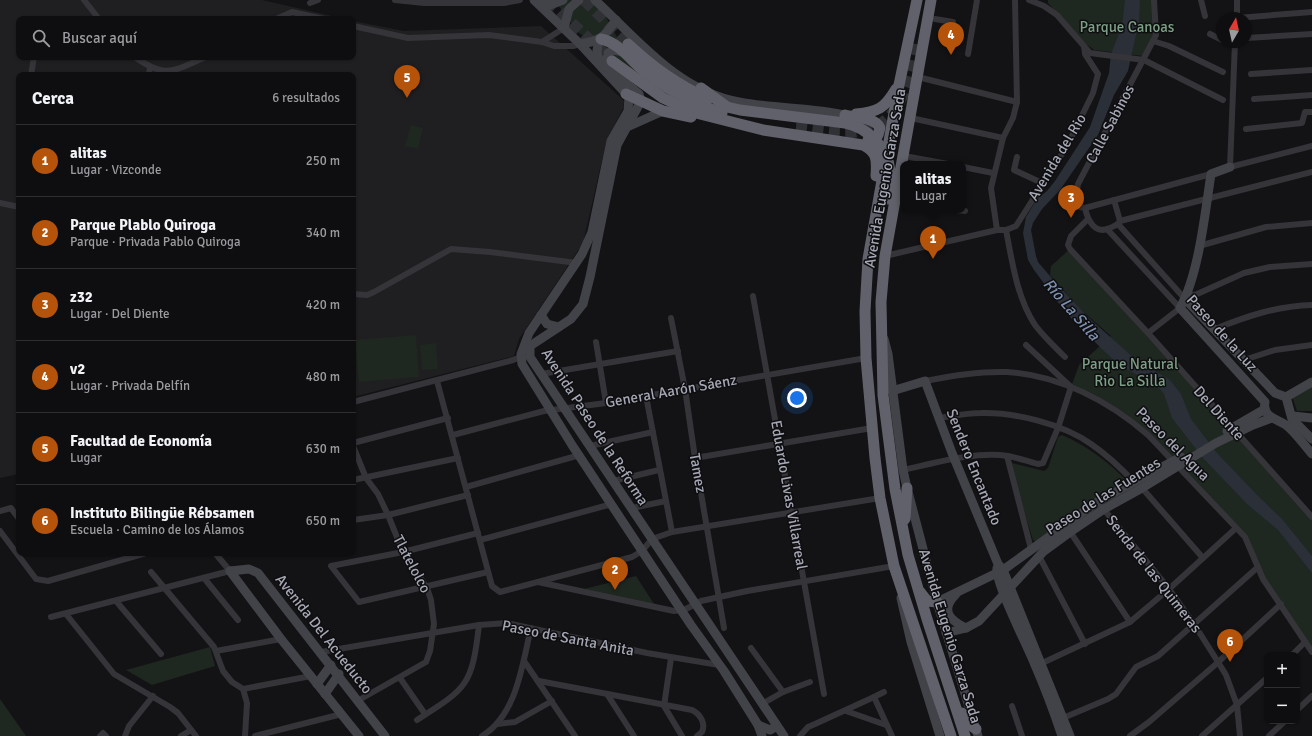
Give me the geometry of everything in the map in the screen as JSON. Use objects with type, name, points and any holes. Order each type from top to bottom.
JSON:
[{"type":"highway","points":[[916,44],[925,0]]},
{"type":"highway","name":"Avenida Eugenio Garza Sada","points":[[903,161],[931,0]]},
{"type":"highway","points":[[925,33],[932,27],[939,0]]},
{"type":"highway","name":"Avenida Eugenio Garza Sada","points":[[915,3],[875,213],[866,286],[866,358],[880,498],[895,570],[951,736]]},
{"type":"highway","points":[[600,40],[612,42],[625,48],[676,83],[727,106],[747,111],[852,124],[862,128],[875,140],[885,156],[890,170],[876,279],[881,302]]},
{"type":"highway","points":[[625,48],[650,76],[687,98],[710,109],[762,123]]},
{"type":"highway","points":[[609,64],[663,98],[696,112],[763,130],[863,145],[874,153],[877,162],[875,213]]},
{"type":"highway","points":[[845,115],[877,110],[889,101],[899,85]]},
{"type":"highway","points":[[700,88],[727,106]]},
{"type":"highway","points":[[627,96],[663,111],[725,124],[745,126]]},
{"type":"highway","points":[[830,139],[839,138],[872,140],[878,135],[880,128],[875,122],[845,115]]},
{"type":"highway","points":[[730,122],[762,123],[796,128]]},
{"type":"highway","name":"Avenida Eugenio Garza Sada","points":[[899,201],[885,256],[881,302],[881,330],[887,429],[895,489],[905,532],[908,555],[965,736]]},
{"type":"highway","points":[[905,532],[907,488]]},
{"type":"highway","points":[[919,589],[927,601],[937,602]]},
{"type":"highway","points":[[951,693],[969,724],[977,733]]},
{"type":"street","points":[[84,0],[97,16]]},
{"type":"street","points":[[310,3],[318,0]]},
{"type":"street","points":[[395,0],[424,3],[460,1],[504,3],[520,0]]},
{"type":"street","points":[[534,0],[542,4],[550,5],[563,0]]},
{"type":"street","points":[[534,0],[580,44],[607,76],[627,96]]},
{"type":"street","points":[[542,42],[564,28],[569,9],[579,0]]},
{"type":"street","points":[[595,0],[659,62],[700,88],[740,102],[845,115]]},
{"type":"street","points":[[968,54],[977,0]]},
{"type":"street","points":[[997,230],[992,200],[994,173],[1003,138],[1014,118],[1017,102],[1015,0]]},
{"type":"street","points":[[1028,0],[1044,6],[1057,15],[1090,53],[1144,60],[1224,100]]},
{"type":"street","name":"Calle Sabinos","points":[[1088,219],[1086,208],[1080,207],[1075,202],[1078,184],[1156,35],[1154,0]]},
{"type":"street","points":[[1201,0],[1205,16]]},
{"type":"street","points":[[1237,0],[1237,12]]},
{"type":"street","points":[[283,16],[292,12],[310,16]]},
{"type":"street","points":[[1252,17],[1312,12]]},
{"type":"street","points":[[935,19],[953,22]]},
{"type":"street","points":[[616,20],[600,40],[598,57],[609,64],[639,94],[641,101]]},
{"type":"street","points":[[356,27],[408,38],[489,35],[542,42],[554,46],[573,46],[600,40]]},
{"type":"street","points":[[1210,34],[1216,37]]},
{"type":"street","points":[[1252,38],[1312,34]]},
{"type":"street","points":[[1153,40],[1223,72]]},
{"type":"street","name":"Avenida del Rio","points":[[1006,230],[1016,226],[1067,146],[1087,107],[1098,74],[1085,54],[1084,46]]},
{"type":"street","points":[[609,64],[608,53],[625,48]]},
{"type":"street","points":[[1230,167],[1235,48]]},
{"type":"street","points":[[32,72],[34,60]]},
{"type":"street","points":[[140,60],[158,70],[171,71],[198,60]]},
{"type":"street","points":[[149,72],[150,67]]},
{"type":"street","points":[[1251,74],[1312,70]]},
{"type":"street","points":[[918,77],[1017,102]]},
{"type":"street","points":[[1254,99],[1312,95]]},
{"type":"street","name":"Avenida Paseo de la Reforma","points":[[627,96],[630,104],[628,112],[611,141],[592,232],[576,263],[526,339],[520,358],[524,370],[549,410],[719,665],[758,725],[762,736]]},
{"type":"street","name":"Avenida Paseo de la Reforma","points":[[641,101],[617,145],[583,304],[576,315],[536,340],[530,346],[529,352],[532,361],[784,736]]},
{"type":"street","points":[[625,128],[663,111]]},
{"type":"street","points":[[1246,129],[1302,123],[1305,112],[1312,112]]},
{"type":"street","points":[[911,118],[1003,138]]},
{"type":"street","points":[[1086,208],[1211,174],[1230,167],[1312,146]]},
{"type":"street","points":[[904,156],[932,161]]},
{"type":"street","points":[[1017,157],[1014,170],[1042,183]]},
{"type":"street","points":[[966,168],[994,173]]},
{"type":"street","points":[[1088,219],[1098,230],[1108,229],[1119,222],[1312,172]]},
{"type":"street","points":[[1148,333],[1180,308],[1186,297],[1199,246],[1211,174]]},
{"type":"street","points":[[1114,200],[1119,222]]},
{"type":"street","points":[[0,203],[16,206]]},
{"type":"street","name":"Del Diente","points":[[1088,219],[1071,236],[1068,245],[1312,517]]},
{"type":"street","name":"Paseo de la Luz","points":[[1119,222],[1275,393],[1286,397],[1290,420],[1312,454]]},
{"type":"street","points":[[1199,246],[1266,227],[1312,222]]},
{"type":"street","name":"Paseo de la Luz","points":[[1108,229],[1180,308],[1265,406],[1272,418],[1290,420],[1312,439]]},
{"type":"street","points":[[885,256],[997,230],[1006,230],[1016,277],[1027,310],[1039,330],[1065,357]]},
{"type":"street","points":[[356,294],[367,294],[374,292],[451,249],[490,252],[576,263],[590,277]]},
{"type":"street","points":[[1186,297],[1195,295],[1244,273],[1270,267],[1312,264]]},
{"type":"street","name":"Eduardo Livas Villarreal","points":[[753,296],[781,443],[803,581],[824,694]]},
{"type":"street","points":[[1215,329],[1257,313],[1296,305],[1312,305]]},
{"type":"street","points":[[541,315],[547,324],[559,327]]},
{"type":"street","name":"Tamez","points":[[671,318],[685,389],[695,458],[724,628]]},
{"type":"street","points":[[881,330],[888,354],[903,470],[907,488],[937,602],[977,733]]},
{"type":"street","points":[[596,342],[606,403]]},
{"type":"street","points":[[903,470],[955,459],[1007,456],[1038,464],[1043,463],[1058,428],[1071,387],[1026,345]]},
{"type":"street","points":[[1244,360],[1275,350],[1312,345]]},
{"type":"street","points":[[541,374],[678,351]]},
{"type":"street","points":[[356,401],[520,358],[529,352]]},
{"type":"street","name":"General Aarón Sáenz","points":[[453,435],[549,410],[606,403],[866,358]]},
{"type":"street","name":"Paseo del Agua","points":[[892,391],[925,381],[960,374],[1008,372],[1028,375],[1071,387],[1103,402],[1132,421],[1245,538],[1268,587],[1281,604],[1312,652]]},
{"type":"street","points":[[437,381],[453,435],[488,572],[492,586],[496,590],[504,591],[632,558],[642,551],[652,539],[672,532],[880,498]]},
{"type":"street","name":"Sendero Encantado","points":[[925,381],[938,418],[1007,590],[1070,736]]},
{"type":"street","points":[[1286,397],[1312,382]]},
{"type":"street","name":"Paseo de las Fuentes","points":[[1101,505],[1142,488],[1175,464],[1234,430],[1265,406],[1275,393]]},
{"type":"street","points":[[646,396],[672,532]]},
{"type":"street","points":[[938,418],[980,413],[998,414],[1018,416],[1058,428],[1090,442],[1115,463],[1134,482]]},
{"type":"street","points":[[356,442],[448,418]]},
{"type":"street","name":"Paseo de las Fuentes","points":[[1234,430],[1272,418]]},
{"type":"street","points":[[1290,420],[1312,418]]},
{"type":"street","points":[[695,458],[872,428]]},
{"type":"street","points":[[590,446],[653,432]]},
{"type":"street","name":"Tlatelolco","points":[[356,453],[366,478],[378,494],[403,552],[427,588],[433,614],[433,634],[426,662],[359,700]]},
{"type":"street","points":[[466,488],[580,455]]},
{"type":"street","points":[[1007,456],[1031,549]]},
{"type":"street","points":[[356,480],[458,458]]},
{"type":"street","name":"Paseo de las Fuentes","points":[[937,602],[999,569],[1068,528],[1134,482],[1175,464]]},
{"type":"street","points":[[613,481],[659,470]]},
{"type":"street","points":[[1142,488],[1203,558]]},
{"type":"street","points":[[356,520],[388,515],[468,495]]},
{"type":"street","points":[[632,508],[666,500]]},
{"type":"street","points":[[480,540],[612,504]]},
{"type":"street","name":"Senda de las Quimeras","points":[[1101,505],[1169,589],[1194,624],[1226,675],[1237,705],[1240,736]]},
{"type":"street","points":[[0,511],[11,508],[16,515]]},
{"type":"street","points":[[1068,528],[1130,622]]},
{"type":"street","name":"Paseo de las Fuentes","points":[[946,633],[966,628],[979,621],[1039,556],[1068,528]]},
{"type":"street","points":[[1038,664],[1085,644],[1130,622],[1235,529]]},
{"type":"street","points":[[0,531],[16,553]]},
{"type":"street","points":[[478,532],[403,552],[331,566],[359,602],[427,588],[488,572]]},
{"type":"street","points":[[18,556],[31,573],[39,580],[48,581],[130,556]]},
{"type":"street","points":[[218,556],[281,639],[359,736]]},
{"type":"street","points":[[1039,556],[1085,644]]},
{"type":"street","points":[[1063,718],[1108,699],[1116,694],[1136,668],[1158,656],[1258,567]]},
{"type":"street","name":"Avenida Del Acueducto","points":[[230,571],[249,569],[258,573],[332,665],[386,736]]},
{"type":"street","points":[[536,582],[668,610],[682,610],[695,604],[719,597],[803,581],[895,570]]},
{"type":"street","name":"Avenida Eugenio Garza Sada","points":[[895,570],[911,642],[940,736]]},
{"type":"street","points":[[51,617],[230,571]]},
{"type":"street","points":[[151,572],[163,589],[208,639],[216,651],[223,671],[232,682],[243,689],[314,680],[332,665]]},
{"type":"street","points":[[204,578],[238,620]]},
{"type":"street","points":[[959,591],[950,603],[948,613],[953,621],[966,628]]},
{"type":"street","points":[[116,601],[162,654]]},
{"type":"street","points":[[1130,736],[1150,722],[1281,604]]},
{"type":"street","points":[[66,614],[114,674],[152,696],[178,714],[196,736]]},
{"type":"street","name":"Paseo de Santa Anita","points":[[321,652],[479,625],[507,623],[672,658],[719,665]]},
{"type":"street","points":[[416,720],[460,691],[467,681],[476,654],[479,625]]},
{"type":"street","points":[[482,736],[497,724],[515,689],[524,661],[531,628]]},
{"type":"street","points":[[216,651],[281,639]]},
{"type":"street","points":[[1295,652],[1306,642]]},
{"type":"street","points":[[751,648],[783,692]]},
{"type":"street","points":[[672,658],[664,706],[682,736]]},
{"type":"street","points":[[524,661],[575,736]]},
{"type":"street","name":"Sendero Encantado","points":[[1038,664],[1062,736]]},
{"type":"street","points":[[325,694],[339,674]]},
{"type":"street","points":[[400,678],[425,714]]},
{"type":"street","points":[[539,681],[664,706],[688,709],[696,712],[704,727],[702,732],[697,736]]},
{"type":"street","points":[[1202,736],[1264,681]]},
{"type":"street","points":[[762,704],[783,692],[810,682]]},
{"type":"street","points":[[331,685],[347,685]]},
{"type":"street","points":[[243,689],[247,703],[245,736]]},
{"type":"street","points":[[800,736],[808,727],[846,711],[884,692]]},
{"type":"street","points":[[607,694],[634,736]]},
{"type":"street","points":[[125,736],[129,726],[152,696]]},
{"type":"street","points":[[1300,707],[1312,696]]},
{"type":"street","points":[[874,697],[892,736]]},
{"type":"street","points":[[497,724],[514,722],[552,701]]},
{"type":"street","points":[[1012,706],[1022,736]]},
{"type":"street","points":[[846,711],[886,725]]},
{"type":"street","points":[[255,736],[342,714]]},
{"type":"street","points":[[1269,736],[1282,724]]},
{"type":"street","points":[[758,725],[770,730],[777,726]]},
{"type":"street","points":[[181,736],[191,730]]},
{"type":"street","points":[[100,736],[103,733],[106,736]]},
{"type":"shaded area","points":[[0,0],[262,0],[332,16],[16,16],[16,60],[356,60],[356,22],[404,31],[541,26],[624,101],[623,108],[606,143],[583,243],[519,339],[514,356],[356,396],[356,72],[16,72],[16,475],[0,478]]},
{"type":"green space","points":[[554,0],[589,0],[601,8],[624,50],[692,106],[651,86],[616,57],[579,33]]},
{"type":"green space","name":"Parque Canoas","points":[[1048,0],[1157,0],[1153,35],[1143,56],[1094,50],[1079,38],[1048,3]]},
{"type":"green space","points":[[411,125],[423,128],[418,149],[405,146]]},
{"type":"green space","name":"Parque Natural Rio La Silla","points":[[1070,249],[1312,520],[1312,651],[1267,585],[1245,540],[1132,421],[1071,387],[1079,365],[1111,336],[1079,308],[1050,275],[1051,266]]},
{"type":"green space","points":[[416,335],[419,377],[359,382],[356,340]]},
{"type":"green space","points":[[436,343],[438,369],[422,370],[420,345]]},
{"type":"green space","points":[[1312,384],[1312,411],[1297,411],[1292,396]]},
{"type":"green space","points":[[1062,435],[1080,444],[1112,466],[1126,480],[1126,484],[1036,542],[1033,540],[1010,466],[1012,463],[1044,471],[1048,468],[1058,437]]},
{"type":"green space","points":[[636,576],[656,607],[584,589]]},
{"type":"green space","points":[[210,647],[215,666],[152,685],[126,670]]},
{"type":"green space","points":[[0,699],[26,736],[0,736]]},
{"type":"water","name":"Río La Silla","points":[[1125,0],[1140,0],[1139,21],[1128,71],[1114,95],[1098,135],[1060,190],[1042,209],[1033,223],[1031,230],[1036,256],[1038,262],[1089,318],[1135,359],[1170,380],[1181,394],[1191,419],[1216,452],[1282,519],[1312,556],[1312,573],[1278,530],[1247,504],[1203,458],[1172,418],[1164,394],[1160,389],[1150,381],[1122,367],[1105,352],[1066,313],[1028,260],[1023,233],[1026,217],[1037,199],[1047,191],[1055,181],[1090,127],[1109,73],[1111,54],[1122,26]]},
{"type":"tunnel","points":[[548,0],[612,61]]},
{"type":"tunnel","points":[[584,0],[628,44]]},
{"type":"tunnel","points":[[796,128],[845,133],[864,131],[879,125],[890,116],[905,91],[916,44]]},
{"type":"place","name":"v2","points":[[951,55]]},
{"type":"place","name":"Facultad de Economía","points":[[407,98]]},
{"type":"place","name":"z32","points":[[1071,218]]},
{"type":"place","name":"alitas","points":[[933,259]]},
{"type":"place","name":"Parque Plablo Quiroga","points":[[615,590]]},
{"type":"place","name":"Instituto Bilingüe Rébsamen","points":[[1230,662]]}]
